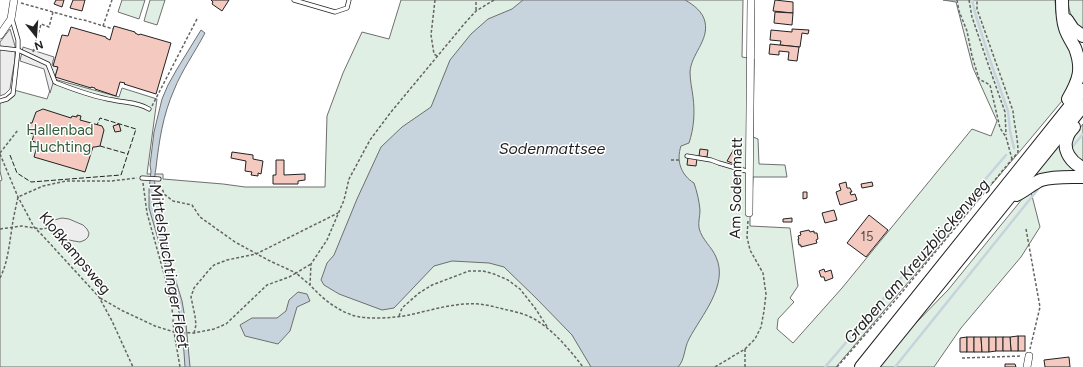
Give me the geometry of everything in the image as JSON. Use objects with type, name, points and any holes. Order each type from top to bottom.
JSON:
[{"type":"highway","points":[[1052,128],[1076,86],[1080,72],[1075,49],[1065,28],[1062,0]]},
{"type":"highway","points":[[1063,14],[1073,29],[1083,36]]},
{"type":"highway","points":[[866,365],[1083,90]]},
{"type":"highway","points":[[866,365],[1008,199],[1083,106]]},
{"type":"highway","points":[[1083,111],[1066,139],[1066,146],[1067,152],[1071,159],[1083,168]]},
{"type":"highway","points":[[1008,199],[1042,180],[1083,177]]},
{"type":"street","points":[[0,35],[11,19],[14,0]]},
{"type":"street","name":"Am Sodenmatt","points":[[749,213],[751,0]]},
{"type":"street","points":[[1027,367],[1028,356]]},
{"type":"lane","points":[[294,0],[335,12],[347,8],[349,0]]},
{"type":"lane","points":[[0,101],[7,99],[13,94],[18,40],[11,19]]},
{"type":"lane","points":[[0,48],[18,50],[32,55],[48,64],[54,82],[79,91],[113,100],[143,105],[149,109]]},
{"type":"lane","points":[[687,156],[711,160],[719,164],[750,172]]},
{"type":"lane","points":[[142,178],[159,180]]},
{"type":"path","points":[[14,0],[114,29]]},
{"type":"path","points":[[103,26],[112,0]]},
{"type":"path","points":[[435,0],[431,35],[434,54],[438,57]]},
{"type":"path","points":[[476,0],[476,11]]},
{"type":"path","points":[[310,285],[312,264],[327,240],[344,200],[349,179],[370,140],[464,23],[476,11],[494,0]]},
{"type":"path","points":[[957,0],[979,79],[990,85],[1000,128],[1006,137]]},
{"type":"path","points":[[969,0],[975,25],[1005,112],[1006,137],[1012,158]]},
{"type":"path","points":[[837,367],[898,297],[1018,152],[1013,111],[977,9],[977,0]]},
{"type":"path","points":[[32,55],[41,24],[49,27],[53,12]]},
{"type":"path","points":[[149,109],[152,107],[198,17]]},
{"type":"path","points":[[0,154],[18,130]]},
{"type":"path","name":"Kloßkampsweg","points":[[0,154],[18,197],[34,227],[98,297],[112,321],[133,367]]},
{"type":"path","points":[[671,160],[679,160]]},
{"type":"path","points":[[0,278],[9,250],[18,197],[54,183],[111,181],[142,178],[147,213],[168,287],[180,367]]},
{"type":"path","points":[[159,180],[164,194],[173,201],[192,205],[200,217],[235,242],[296,273],[334,307],[352,316],[370,318],[399,316],[467,303],[488,305],[518,312],[536,320],[570,350],[583,367]]},
{"type":"path","points":[[194,333],[196,316],[191,297],[194,288],[209,270],[220,263],[256,254],[339,212]]},
{"type":"path","name":"Am Sodenmatt","points":[[715,367],[745,349],[755,339],[761,327],[766,294],[763,273],[750,250],[747,237],[749,213]]},
{"type":"path","points":[[0,229],[22,226],[41,229],[48,228]]},
{"type":"path","points":[[962,358],[1028,356],[1040,307],[1026,229]]},
{"type":"path","points":[[98,297],[144,322],[174,332],[194,333],[214,329],[226,324],[267,285],[289,277],[312,264]]},
{"type":"path","points":[[399,316],[402,308],[419,293],[432,285],[469,271],[483,271],[508,280],[520,289],[535,308],[549,330]]},
{"type":"path","points":[[745,349],[745,367]]},
{"type":"green space","points":[[122,0],[145,0],[139,19],[118,12]]},
{"type":"green space","points":[[150,0],[165,0],[157,25],[144,21]]},
{"type":"green space","points":[[401,0],[743,0],[742,57],[754,59],[753,137],[758,139],[759,164],[785,165],[787,177],[753,177],[752,199],[750,199],[750,226],[790,228],[798,286],[790,298],[794,302],[778,319],[777,329],[793,343],[842,288],[972,129],[991,136],[997,121],[973,68],[956,2],[943,0],[1055,0],[1056,13],[1060,28],[1072,54],[1075,68],[1073,83],[1062,101],[836,367],[0,367],[0,181],[2,180],[0,171],[0,102],[8,100],[14,90],[47,99],[54,79],[119,97],[122,88],[157,99],[147,174],[163,174],[163,179],[245,187],[325,187],[327,116],[343,73],[362,32],[389,39]]},
{"type":"green space","points":[[1068,0],[1083,0],[1083,30],[1072,17]]},
{"type":"green space","points":[[1083,124],[1083,162],[1079,161],[1072,150],[1071,139]]},
{"type":"green space","points":[[1061,140],[1079,170],[1026,182]]},
{"type":"green space","points":[[1031,192],[1040,227],[1021,257],[961,328],[934,367],[879,367],[912,327],[948,290],[1023,198]]},
{"type":"shaded area","points":[[10,29],[15,46],[15,60],[10,89],[5,94],[0,96],[0,42]]},
{"type":"shaded area","points":[[23,47],[54,57],[52,65],[58,67],[50,93],[44,69],[20,61]]},
{"type":"shaded area","points":[[62,218],[69,219],[83,225],[89,233],[88,237],[80,242],[53,235],[47,227],[50,221]]},
{"type":"water","name":"Sodenmattsee","points":[[523,0],[685,0],[698,9],[704,18],[706,29],[693,59],[690,72],[694,108],[692,132],[689,143],[681,146],[679,162],[683,172],[694,183],[700,210],[700,232],[716,257],[719,268],[719,278],[712,300],[689,339],[682,361],[678,367],[591,367],[572,335],[536,298],[504,267],[489,263],[452,261],[434,266],[394,308],[382,310],[339,294],[324,285],[321,280],[327,263],[334,255],[357,199],[381,147],[402,127],[431,107],[450,60],[471,34],[488,19],[512,9]]},
{"type":"water","name":"Mittelshuchtinger Fleet","points":[[201,30],[205,33],[181,75],[167,109],[160,138],[155,179],[155,187],[160,198],[168,255],[182,301],[186,324],[190,367],[185,367],[182,324],[149,208],[150,165],[154,132],[162,99],[177,69]]},
{"type":"water","points":[[298,292],[307,294],[310,301],[297,307],[290,331],[278,344],[245,336],[240,325],[252,318],[277,318],[286,311],[289,300]]},
{"type":"building","points":[[56,0],[64,0],[62,7],[54,4]]},
{"type":"building","points":[[73,0],[85,0],[82,11],[70,8]]},
{"type":"building","points":[[211,0],[229,0],[222,11],[212,4],[213,2]]},
{"type":"building","points":[[775,0],[793,2],[793,13],[773,11]]},
{"type":"building","points":[[775,12],[793,13],[792,25],[774,23]]},
{"type":"building","points":[[114,26],[135,32],[139,35],[140,34],[171,43],[156,94],[120,82],[116,96],[95,88],[55,77],[58,67],[53,66],[62,35],[68,36],[71,27],[106,37],[110,40]]},
{"type":"building","points":[[792,29],[809,30],[808,34],[802,33],[800,47],[780,45],[781,41],[770,40],[771,30],[792,32]]},
{"type":"building","points":[[770,44],[799,47],[797,61],[788,60],[789,52],[779,51],[779,55],[769,54]]},
{"type":"building","name":"Hallenbad Huchting","points":[[43,109],[71,118],[72,116],[77,117],[77,115],[81,116],[80,120],[102,126],[104,130],[100,146],[93,147],[85,172],[34,157],[38,143],[32,141],[34,134],[29,133],[31,128],[28,127],[30,123],[32,123],[36,112]]},
{"type":"building","points":[[119,124],[121,131],[115,132],[113,126]]},
{"type":"building","points":[[700,149],[708,150],[707,157],[699,156]]},
{"type":"building","points":[[734,149],[741,153],[734,164],[727,161]]},
{"type":"building","points":[[232,152],[253,155],[253,159],[263,161],[261,174],[258,173],[258,176],[251,175],[252,172],[245,171],[246,161],[231,158]]},
{"type":"building","points":[[688,157],[697,158],[696,166],[687,165]]},
{"type":"building","points":[[276,160],[284,160],[284,175],[305,174],[305,180],[298,181],[298,184],[273,184],[273,175],[276,175]]},
{"type":"building","points":[[846,182],[847,188],[850,188],[852,192],[850,192],[851,195],[855,194],[857,200],[840,205],[836,192],[841,190],[839,184]]},
{"type":"building","points":[[872,182],[873,186],[862,188],[861,184]]},
{"type":"building","points":[[803,192],[807,192],[807,198],[803,199]]},
{"type":"building","points":[[834,210],[837,220],[825,223],[822,213]]},
{"type":"building","points":[[869,215],[888,230],[866,257],[847,243]]},
{"type":"building","points":[[792,218],[792,222],[783,222],[783,219]]},
{"type":"building","points":[[809,230],[810,232],[814,231],[814,233],[817,233],[817,243],[801,247],[801,245],[799,245],[798,236],[801,235],[800,232]]},
{"type":"building","points":[[824,269],[825,272],[831,270],[833,278],[825,281],[824,277],[821,277],[819,271]]},
{"type":"building","points":[[1018,336],[1025,336],[1025,351],[1018,351]]},
{"type":"building","points":[[1018,336],[1018,351],[1011,351],[1010,337]]},
{"type":"building","points":[[967,337],[967,352],[960,352],[960,338]]},
{"type":"building","points":[[967,337],[974,337],[974,352],[967,352]]},
{"type":"building","points":[[974,337],[981,337],[982,352],[974,352]]},
{"type":"building","points":[[981,337],[989,337],[989,352],[982,352]]},
{"type":"building","points":[[989,337],[996,337],[996,351],[989,352]]},
{"type":"building","points":[[996,337],[1003,337],[1003,351],[996,351]]},
{"type":"building","points":[[1003,337],[1010,337],[1011,351],[1003,351]]},
{"type":"building","points":[[1069,357],[1070,367],[1045,367],[1044,360]]},
{"type":"building","points":[[1005,364],[1015,364],[1016,367],[1005,367]]},
{"type":"waterway","name":"Graben am Kreuzblöckenweg","points":[[972,0],[990,60],[1008,111],[1010,131],[1014,148]]},
{"type":"waterway","points":[[1072,147],[1083,134]]},
{"type":"waterway","name":"Graben am Kreuzblöckenweg","points":[[825,367],[1006,155]]},
{"type":"waterway","points":[[895,367],[1039,188]]},
{"type":"fence","points":[[10,155],[17,173],[31,182],[121,175],[136,129],[100,118],[97,125]]},
{"type":"fence","points":[[100,146],[128,154]]}]
